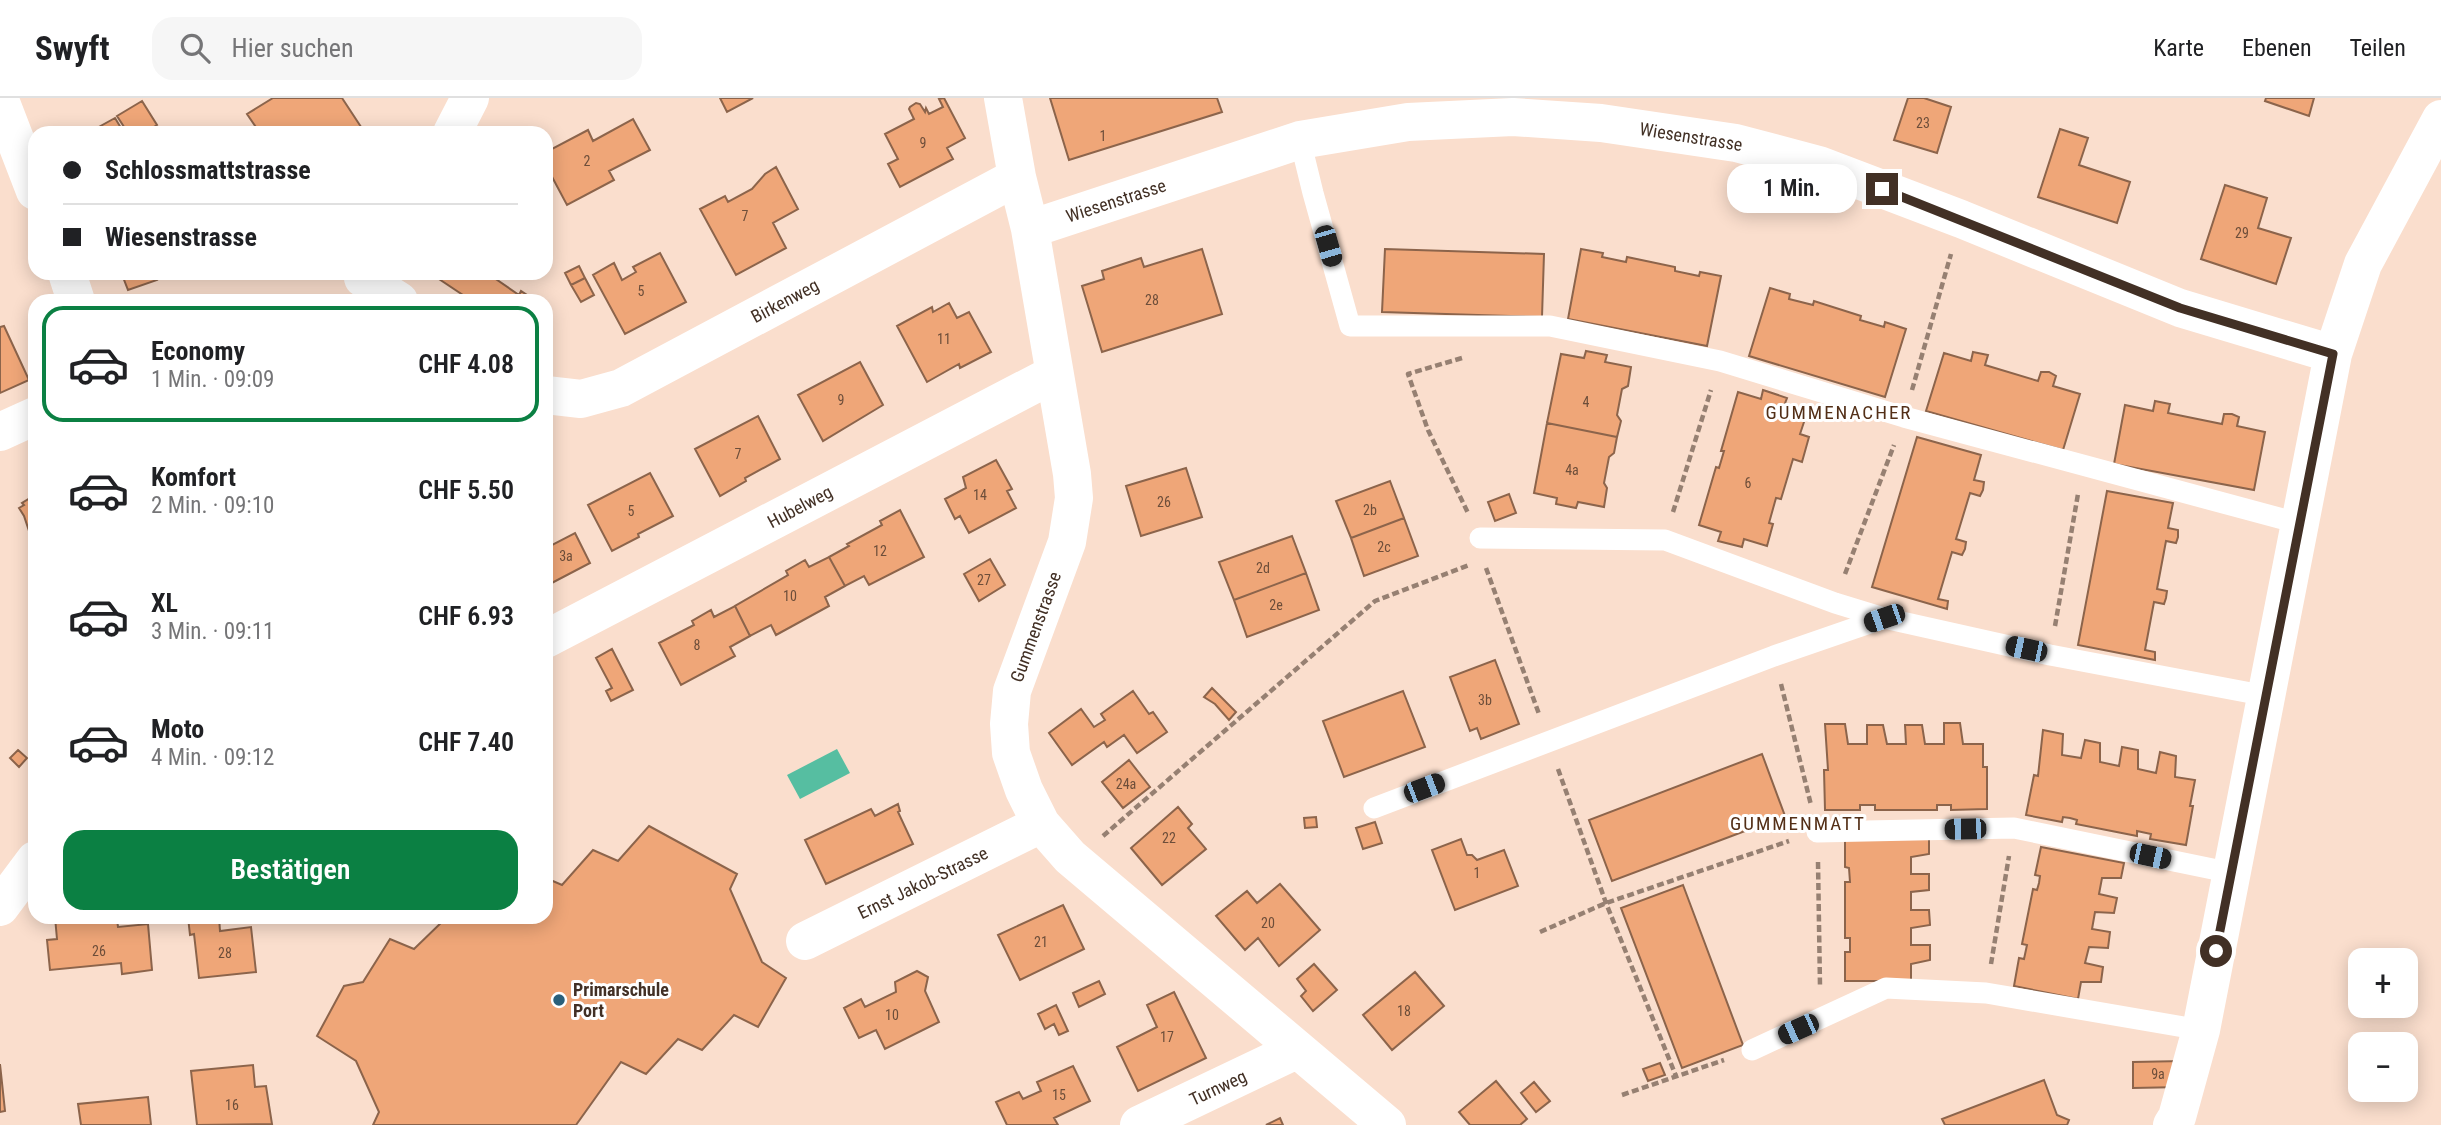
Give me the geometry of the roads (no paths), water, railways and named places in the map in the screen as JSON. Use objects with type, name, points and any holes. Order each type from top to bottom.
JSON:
[{"type":"street","points":[[456,126],[470,98]]},
{"type":"street","name":"Gummenstrasse","points":[[1003,98],[1017,177],[1030,229],[1074,498],[1066,542],[1012,691],[1009,724],[1011,753],[1024,790],[1041,824],[1070,857],[1387,1125]]},
{"type":"street","points":[[0,100],[28,173]]},
{"type":"street","name":"Wiesenstrasse","points":[[1030,229],[1300,139],[1408,122],[1513,117],[1601,123],[1736,143],[1830,169],[2180,308],[2333,354]]},
{"type":"street","points":[[2172,1125],[2177,1117],[2201,1030],[2333,354],[2363,264],[2441,119]]},
{"type":"street","name":"Birkenweg","points":[[553,396],[581,400],[621,388],[1017,177]]},
{"type":"street","points":[[360,284],[382,294]]},
{"type":"street","name":"Hubelweg","points":[[553,635],[1054,374]]},
{"type":"street","points":[[0,432],[28,419]]},
{"type":"street","name":"Ernst Jakob-Strasse","points":[[805,941],[1041,824]]},
{"type":"street","points":[[0,907],[28,869]]},
{"type":"street","name":"Turnweg","points":[[1139,1125],[1296,1050]]},
{"type":"lane","points":[[1300,139],[1312,193],[1350,326],[1550,326],[1720,361],[1904,417],[2301,524]]},
{"type":"lane","points":[[1479,537],[1665,540],[1835,603],[1884,618],[2050,655],[2267,696]]},
{"type":"lane","points":[[1374,807],[1774,656],[1884,618]]},
{"type":"lane","points":[[1817,832],[2014,828],[2232,873]]},
{"type":"lane","points":[[1752,1050],[1886,988],[1986,993],[2201,1030]]},
{"type":"water","points":[[837,749],[850,773],[800,799],[787,775]]},
{"type":"place","name":"Primarschule Port","points":[[559,1000]]},
{"type":"district","name":"GUMMENACHER","points":[[1839,412]]},
{"type":"district","name":"GUMMENMATT","points":[[1798,823]]}]
